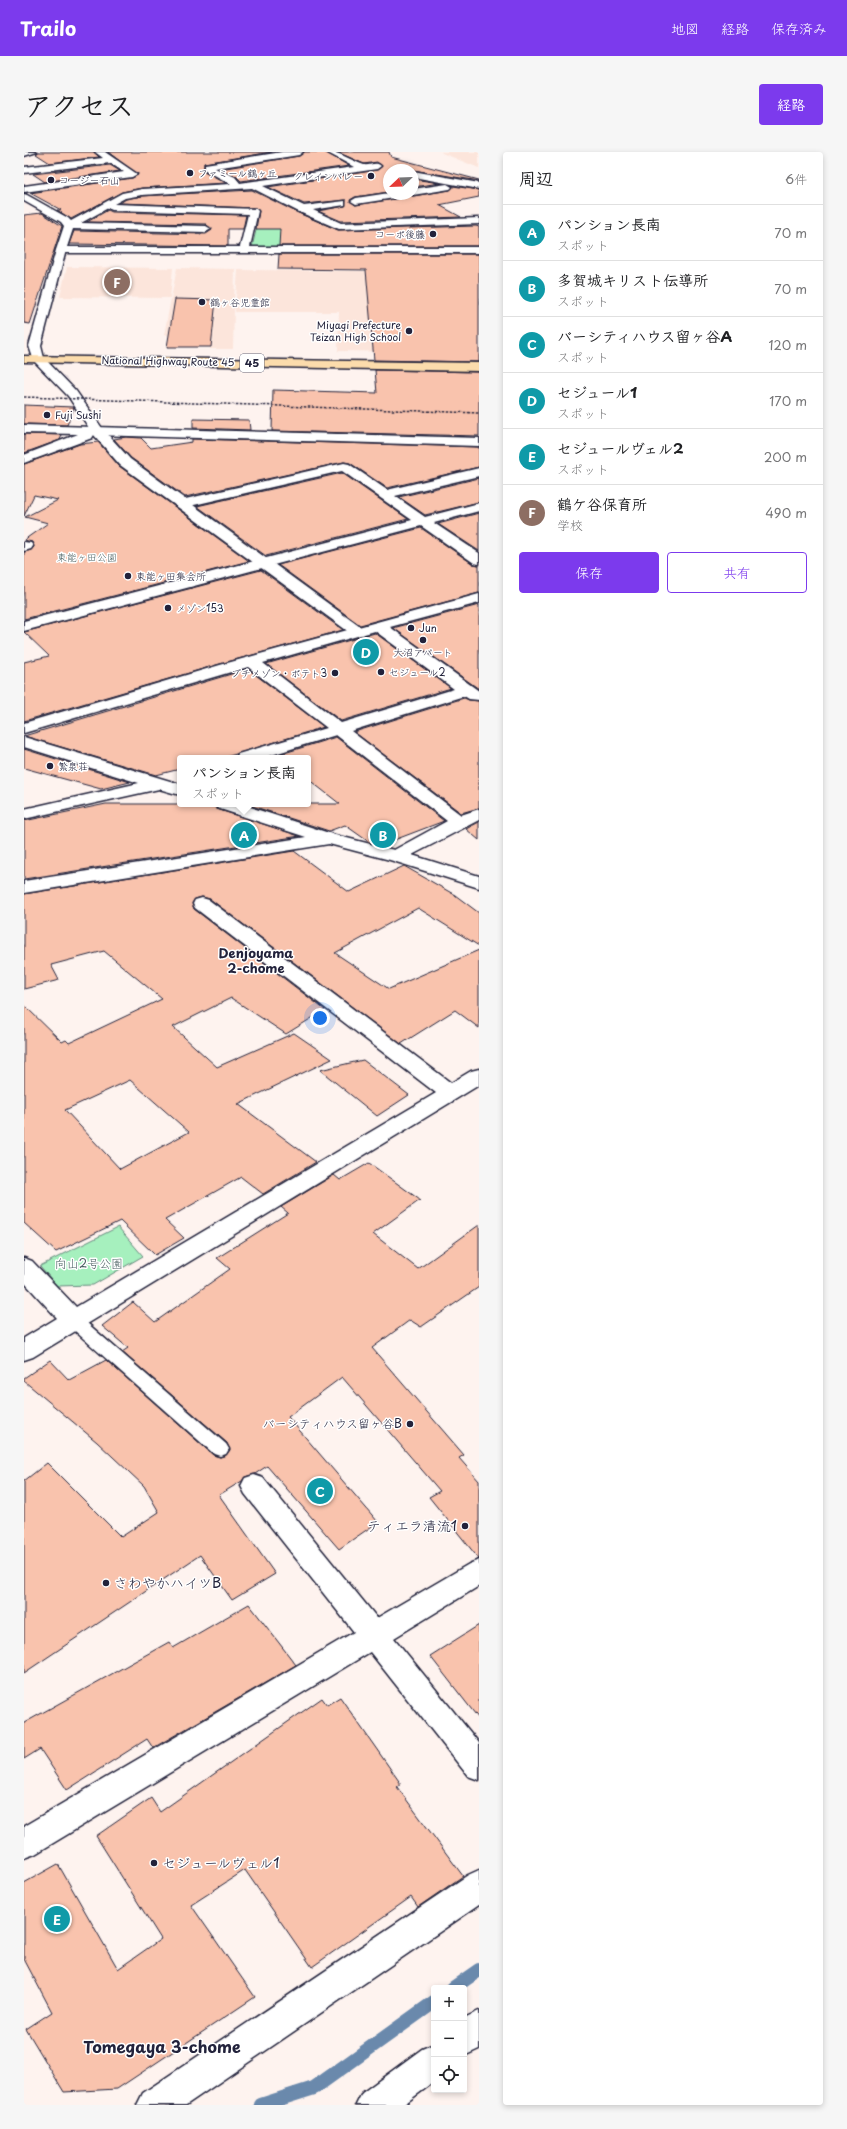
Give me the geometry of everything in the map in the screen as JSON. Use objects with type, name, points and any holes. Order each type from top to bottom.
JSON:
[{"type":"highway","name":"National Highway Route 45","points":[[30,356],[479,360]]},
{"type":"highway","name":"National Highway Route 45","points":[[30,356],[479,367]]},
{"type":"street","points":[[24,153],[32,152]]},
{"type":"street","points":[[24,189],[132,174],[99,152]]},
{"type":"street","points":[[237,185],[232,179],[208,168],[208,166],[299,152]]},
{"type":"street","points":[[330,152],[364,168]]},
{"type":"street","points":[[359,156],[364,161],[383,168]]},
{"type":"street","points":[[24,170],[112,160]]},
{"type":"street","points":[[358,632],[125,462],[97,431],[72,394],[30,356],[35,346],[69,226],[122,196],[142,192],[237,185],[253,186],[377,166]]},
{"type":"street","points":[[419,175],[479,186]]},
{"type":"street","points":[[419,191],[462,184]]},
{"type":"street","points":[[253,186],[338,226],[479,221]]},
{"type":"street","points":[[24,197],[65,220],[69,226]]},
{"type":"street","points":[[356,201],[383,197]]},
{"type":"street","points":[[300,209],[342,202]]},
{"type":"street","points":[[24,208],[42,207]]},
{"type":"street","points":[[103,207],[253,210],[244,251]]},
{"type":"street","points":[[69,226],[206,229]]},
{"type":"street","points":[[61,250],[479,250]]},
{"type":"street","points":[[24,429],[479,442]]},
{"type":"street","points":[[24,459],[97,431]]},
{"type":"street","points":[[181,504],[344,467],[479,560]]},
{"type":"street","points":[[384,495],[479,472]]},
{"type":"street","points":[[24,626],[479,507]]},
{"type":"street","points":[[24,728],[479,598]]},
{"type":"street","points":[[379,627],[473,695]]},
{"type":"street","points":[[251,662],[459,822]]},
{"type":"street","points":[[254,755],[339,730],[473,695]]},
{"type":"street","points":[[24,742],[177,789]]},
{"type":"street","points":[[24,814],[177,778]]},
{"type":"street","points":[[231,807],[329,839],[396,856],[479,882]]},
{"type":"street","points":[[396,856],[459,822],[479,814]]},
{"type":"street","points":[[24,887],[329,839]]},
{"type":"street","points":[[202,904],[449,1092]]},
{"type":"street","points":[[24,1350],[449,1092],[479,1076]]},
{"type":"street","points":[[24,1267],[73,1320]]},
{"type":"street","points":[[254,1486],[372,1636],[479,1766]]},
{"type":"street","points":[[24,1843],[479,1572]]},
{"type":"street","points":[[155,2105],[479,1886]]},
{"type":"street","points":[[467,2037],[479,2028]]},
{"type":"street","points":[[374,2105],[431,2063]]},
{"type":"lane","points":[[73,1320],[220,1449]]},
{"type":"shaded area","points":[[441,152],[479,152],[479,168],[442,153]]},
{"type":"shaded area","points":[[67,267],[173,268],[170,298],[60,297]]},
{"type":"shaded area","name":"鶴ヶ谷児童館","points":[[177,268],[235,269],[233,349],[210,349],[210,337],[164,335]]},
{"type":"shaded area","name":"Miyagi Prefecture Teizan High School","points":[[238,270],[479,272],[479,353],[338,351],[339,312],[235,312]]},
{"type":"green space","points":[[314,219],[337,227],[365,227],[368,238],[337,238],[335,248],[252,247],[258,222]]},
{"type":"green space","name":"向山2号公園","points":[[118,1227],[143,1256],[93,1285],[57,1286],[40,1266]]},
{"type":"building","points":[[38,152],[94,152],[99,157],[50,163],[36,154]]},
{"type":"building","points":[[108,152],[272,152],[204,163],[204,171],[226,183],[142,188],[122,192],[71,219],[57,210],[61,210],[30,193],[132,178],[138,175]]},
{"type":"building","points":[[304,152],[325,152],[349,166],[241,181],[236,176],[220,169],[299,156]]},
{"type":"building","points":[[337,152],[389,152],[391,157],[418,164],[383,164],[383,193],[355,197],[350,200],[355,205],[388,200],[419,200],[419,195],[450,190],[453,186],[479,190],[479,197],[439,205],[461,217],[341,221],[318,211],[345,206],[346,200],[304,204],[268,187],[377,170],[382,166],[377,162],[364,164]]},
{"type":"building","points":[[419,164],[479,180],[419,171]]},
{"type":"building","points":[[110,165],[120,171],[45,182],[33,174]]},
{"type":"building","points":[[419,180],[440,183],[419,186]]},
{"type":"building","points":[[252,190],[296,212],[338,230],[476,226],[479,227],[479,246],[279,246],[280,229],[256,229],[259,211],[256,208],[120,203],[126,199],[142,196]]},
{"type":"building","points":[[108,210],[112,212],[246,215],[243,229],[228,229],[228,246],[69,244],[74,231],[206,234],[212,230],[206,224],[87,222]]},
{"type":"building","points":[[42,213],[62,226],[30,324],[24,323],[24,215]]},
{"type":"building","points":[[279,254],[479,254],[479,362],[374,360],[366,270],[278,269]]},
{"type":"building","points":[[175,299],[216,300],[211,347],[167,347]]},
{"type":"building","points":[[375,370],[479,372],[479,436],[272,431],[273,390],[377,393]]},
{"type":"building","points":[[24,405],[74,408],[67,425],[24,424]]},
{"type":"building","points":[[193,419],[249,420],[250,430],[193,428]]},
{"type":"building","points":[[24,434],[62,435],[60,440],[24,453]]},
{"type":"building","points":[[126,437],[141,438],[151,448],[192,442],[192,439],[479,447],[479,467],[387,488],[350,463],[344,462],[185,497],[131,458],[114,439]]},
{"type":"building","points":[[98,442],[119,466],[249,561],[24,619],[24,552],[31,550],[34,547],[32,542],[24,540],[48,523],[25,517],[58,500],[34,495],[24,516],[24,464],[80,444]]},
{"type":"building","points":[[342,473],[408,519],[266,556],[197,506]]},
{"type":"building","points":[[479,478],[479,502],[425,515],[399,497]]},
{"type":"building","points":[[479,513],[479,551],[438,524]]},
{"type":"building","points":[[421,528],[473,564],[479,565],[479,593],[360,625],[278,565]]},
{"type":"building","points":[[261,570],[343,630],[24,721],[24,662],[49,656],[24,632]]},
{"type":"building","points":[[479,605],[479,689],[393,628]]},
{"type":"building","points":[[375,633],[451,688],[341,721],[266,664]]},
{"type":"building","points":[[248,669],[324,727],[233,755],[177,755],[177,770],[156,775],[24,736]]},
{"type":"building","points":[[464,698],[479,701],[479,808],[461,813],[354,732]]},
{"type":"building","points":[[336,737],[444,821],[381,845],[369,842],[345,825],[329,831],[255,807],[311,807],[311,804],[340,804],[311,781],[311,755],[278,755]]},
{"type":"building","points":[[24,749],[130,782],[101,789],[24,768]]},
{"type":"building","points":[[106,804],[177,804],[177,807],[215,807],[217,809],[300,836],[24,879],[24,821]]},
{"type":"building","points":[[479,822],[479,840],[466,829]]},
{"type":"building","points":[[294,851],[349,892],[404,866],[455,895],[479,913],[479,946],[418,908],[335,953],[389,989],[479,950],[479,1028],[455,1010],[401,1044],[210,899],[202,897],[195,899],[192,903],[194,909],[325,1010],[286,1034],[231,998],[173,1027],[217,1067],[294,1033],[332,1059],[238,1104],[316,1162],[263,1194],[241,1177],[165,1220],[184,1238],[155,1255],[120,1221],[56,1252],[24,1223],[24,1005],[62,1042],[66,1040],[69,1043],[162,999],[104,951],[51,965],[59,980],[24,989],[24,894]],"holes":[[[130,1080],[189,1132],[120,1169],[65,1110]]]},
{"type":"building","points":[[363,1060],[409,1095],[377,1116],[320,1070]]},
{"type":"building","points":[[369,1163],[420,1200],[373,1234],[418,1269],[479,1225],[479,1287],[421,1327],[410,1320],[372,1348],[464,1455],[459,1458],[479,1481],[479,1559],[429,1497],[440,1491],[342,1377],[288,1417],[378,1522],[339,1549],[267,1466],[255,1474],[245,1477],[242,1481],[219,1495],[275,1574],[232,1600],[200,1555],[24,1673],[24,1481],[47,1463],[121,1537],[159,1512],[144,1486],[97,1442],[24,1381],[24,1378],[50,1360],[69,1380],[106,1360],[213,1455],[220,1457],[226,1455],[230,1450],[227,1443],[122,1352],[128,1348],[102,1326],[133,1302],[155,1322],[230,1269],[217,1258],[288,1213],[281,1207],[334,1175],[340,1180]]},
{"type":"building","points":[[249,1604],[296,1665],[153,1748],[147,1739],[67,1790],[40,1749],[24,1759],[24,1723],[169,1642],[173,1648]]},
{"type":"building","points":[[479,1625],[479,1719],[430,1656]]},
{"type":"building","points":[[340,1697],[401,1784],[397,1787],[463,1876],[418,1907],[411,1897],[312,1967],[245,1870],[191,1905],[255,1997],[117,2089],[64,2092],[26,2029],[52,2012],[24,1959],[24,1883],[58,1864],[118,1969],[161,1939],[96,1836],[151,1798],[160,1812],[322,1698],[327,1705]]},
{"type":"waterway","points":[[457,1985],[479,1970]]},
{"type":"waterway","points":[[261,2105],[314,2088],[431,2004]]},
{"type":"railway","points":[[24,397],[479,413]]},
{"type":"place","name":"ファミール鶴ヶ丘","points":[[190,173]]},
{"type":"place","name":"クレインバレー","points":[[371,176]]},
{"type":"place","name":"コージー石山","points":[[51,180]]},
{"type":"place","name":"コーポ後藤","points":[[433,234]]},
{"type":"place","name":"鶴ケ谷保育所","points":[[117,282]]},
{"type":"place","name":"鶴ヶ谷児童館","points":[[202,302]]},
{"type":"place","name":"Miyagi Prefecture Teizan High School","points":[[409,331]]},
{"type":"place","name":"Fuji Sushi","points":[[47,415]]},
{"type":"place","name":"東能ヶ田集会所","points":[[128,576]]},
{"type":"place","name":"メゾン153","points":[[168,608]]},
{"type":"place","name":"Jun","points":[[411,628]]},
{"type":"place","name":"大沼アパート","points":[[423,640]]},
{"type":"place","name":"セジュール1","points":[[366,652]]},
{"type":"place","name":"セジュール2","points":[[381,672]]},
{"type":"place","name":"プチメゾン・ポテト3","points":[[335,673]]},
{"type":"place","name":"繁泉荘","points":[[50,766]]},
{"type":"place","name":"パンション長南","points":[[244,835]]},
{"type":"place","name":"多賀城キリスト伝導所","points":[[383,835]]},
{"type":"place","name":"バーシティハウス留ヶ谷B","points":[[410,1424]]},
{"type":"place","name":"バーシティハウス留ヶ谷A","points":[[320,1491]]},
{"type":"place","name":"ティエラ清流1","points":[[465,1526]]},
{"type":"place","name":"さわやかハイツB","points":[[106,1583]]},
{"type":"place","name":"セジュールヴェル1","points":[[154,1863]]},
{"type":"place","name":"セジュールヴェル2","points":[[57,1919]]},
{"type":"district","name":"Denjoyama 2-chome","points":[[256,960]]},
{"type":"district","name":"Tomegaya 3-chome","points":[[162,2047]]},
{"type":"park label","name":"東能ヶ田公園","points":[[87,557]]}]
